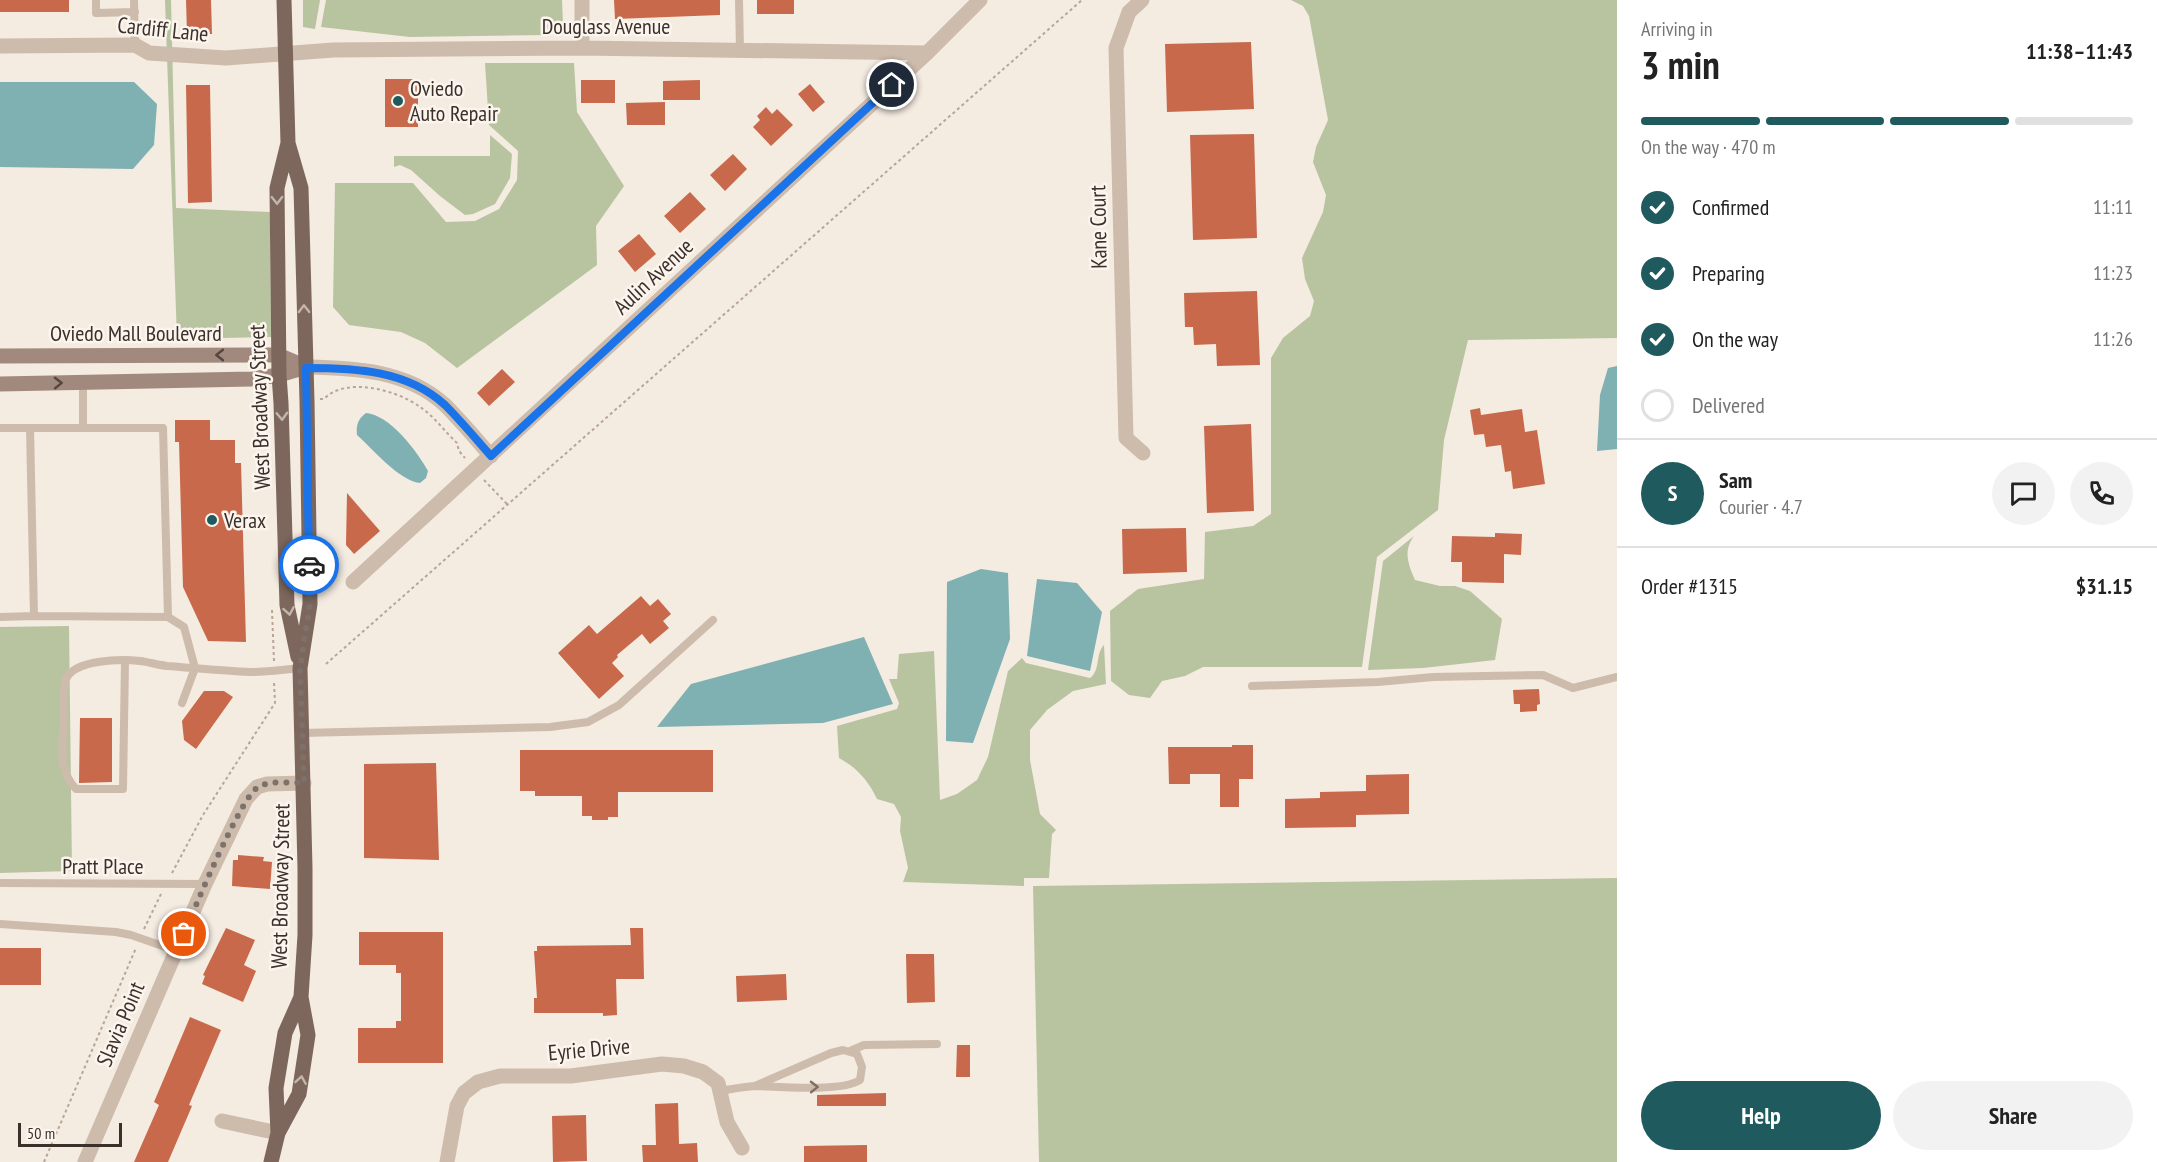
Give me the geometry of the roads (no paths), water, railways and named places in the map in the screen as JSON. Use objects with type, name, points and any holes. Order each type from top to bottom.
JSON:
[{"type":"main road","name":"West Broadway Street","points":[[284,0],[288,143],[301,188],[306,368],[310,604],[300,668]]},
{"type":"main road","name":"West Broadway Street","points":[[271,1162],[278,1133],[298,1094],[308,1035],[301,997],[305,935],[304,783],[300,668],[287,605],[278,355],[277,188],[288,143]]},
{"type":"main road","name":"West Broadway Street","points":[[278,1133],[276,1088],[279,1066],[285,1033],[301,997]]},
{"type":"street","points":[[582,0],[582,48]]},
{"type":"street","name":"Aulin Avenue","points":[[353,582],[927,53],[980,0]]},
{"type":"street","name":"Kane Court","points":[[1142,0],[1129,12],[1116,48],[1126,438],[1143,453]]},
{"type":"street","name":"Cardiff Lane","points":[[0,46],[135,45],[149,53],[226,58],[285,54]]},
{"type":"street","name":"Douglass Avenue","points":[[285,54],[333,50],[582,48],[927,53]]},
{"type":"street","name":"Oviedo Mall Boulevard","points":[[0,356],[278,355],[306,368]]},
{"type":"street","name":"Oviedo Mall Boulevard","points":[[0,384],[252,379],[306,368],[372,371],[403,378],[422,388],[444,405],[491,456]]},
{"type":"street","name":"Slavia Point","points":[[85,1162],[205,884],[246,799],[257,787],[267,784],[304,783]]},
{"type":"street","name":"Eyrie Drive","points":[[447,1162],[457,1106],[464,1093],[478,1082],[500,1077],[571,1076],[662,1064],[684,1066],[703,1072],[718,1083],[720,1091]]},
{"type":"street","points":[[720,1091],[727,1122],[742,1148]]},
{"type":"street","points":[[222,1121],[278,1133]]},
{"type":"lane","points":[[96,0],[96,13],[135,12]]},
{"type":"lane","points":[[134,0],[135,45]]},
{"type":"lane","points":[[739,0],[740,50]]},
{"type":"lane","points":[[83,382],[83,428]]},
{"type":"lane","points":[[0,428],[163,428],[168,617]]},
{"type":"lane","points":[[30,428],[34,616]]},
{"type":"lane","points":[[0,617],[168,617],[184,627],[195,668],[182,703]]},
{"type":"lane","points":[[302,733],[550,728],[588,722],[619,705],[713,620]]},
{"type":"lane","points":[[125,661],[123,789],[76,789],[67,780],[62,765],[66,679],[82,666],[104,661],[125,661],[251,672],[300,668]]},
{"type":"lane","points":[[1252,686],[1433,677],[1543,675],[1573,688],[1617,677]]},
{"type":"lane","name":"Pratt Place","points":[[0,883],[205,884]]},
{"type":"lane","points":[[0,924],[98,930],[140,938],[177,951]]},
{"type":"lane","points":[[755,1086],[831,1053],[850,1051],[864,1046],[937,1044]]},
{"type":"lane","points":[[720,1091],[755,1086],[853,1084],[860,1080],[862,1067],[857,1054],[850,1051]]},
{"type":"water","points":[[0,82],[134,82],[157,104],[154,145],[133,169],[0,167]]},
{"type":"water","points":[[1617,366],[1617,449],[1597,451],[1600,395],[1608,368]]},
{"type":"water","points":[[366,413],[384,420],[402,435],[428,471],[426,478],[420,483],[403,476],[357,435],[358,422]]},
{"type":"water","points":[[981,569],[1008,573],[1010,639],[973,743],[946,741],[947,582]]},
{"type":"water","points":[[1037,579],[1077,583],[1102,612],[1090,671],[1027,656]]},
{"type":"water","points":[[864,637],[893,704],[823,723],[657,727],[691,684]]},
{"type":"place","name":"Oviedo Auto Repair","points":[[398,101]]},
{"type":"place","name":"Verax","points":[[212,520]]}]
